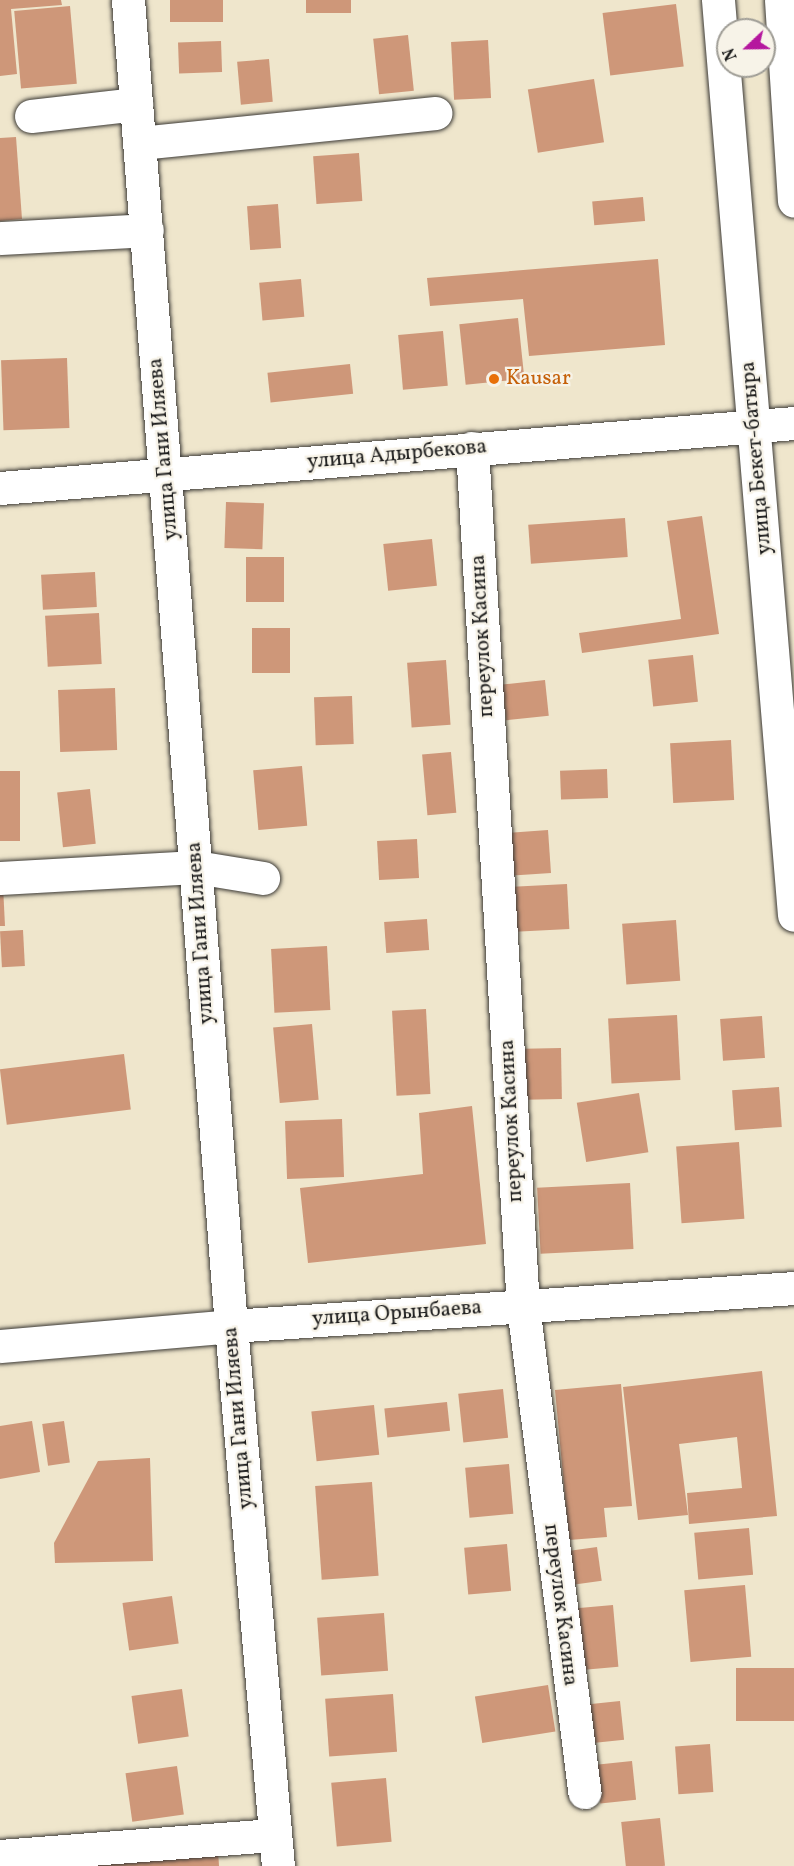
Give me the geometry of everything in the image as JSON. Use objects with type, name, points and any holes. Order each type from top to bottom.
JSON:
[{"type":"street","name":"улица Гани Иляева","points":[[128,0],[167,476],[231,1326],[277,1851]]},
{"type":"street","name":"улица Бекет-батыра","points":[[718,0],[794,915]]},
{"type":"street","points":[[781,0],[794,201]]},
{"type":"street","points":[[31,116],[136,104]]},
{"type":"street","points":[[140,143],[435,113]]},
{"type":"street","points":[[0,238],[147,230]]},
{"type":"street","name":"улица Адырбекова","points":[[0,488],[794,423]]},
{"type":"street","name":"переулок Касина","points":[[472,448],[524,1306],[584,1792]]},
{"type":"street","points":[[0,878],[196,867],[263,878]]},
{"type":"street","name":"улица Орынбаева","points":[[0,1346],[231,1326],[794,1288]]},
{"type":"street","points":[[0,1856],[277,1851]]},
{"type":"building","points":[[0,0],[61,0],[62,5],[11,9],[17,74],[0,76]]},
{"type":"building","points":[[170,0],[223,0],[223,22],[170,22]]},
{"type":"building","points":[[306,0],[351,0],[351,13],[306,13]]},
{"type":"building","points":[[676,4],[684,67],[610,76],[603,13]]},
{"type":"building","points":[[70,6],[77,84],[21,89],[14,11]]},
{"type":"building","points":[[408,35],[414,91],[379,94],[373,39]]},
{"type":"building","points":[[488,40],[491,98],[454,100],[451,42]]},
{"type":"building","points":[[221,41],[222,72],[179,73],[178,43]]},
{"type":"building","points":[[269,59],[273,102],[241,105],[237,62]]},
{"type":"building","points":[[594,79],[604,142],[538,153],[528,89]]},
{"type":"building","points":[[16,137],[22,219],[0,221],[0,138]]},
{"type":"building","points":[[359,153],[362,201],[316,204],[313,156]]},
{"type":"building","points":[[643,197],[645,221],[594,225],[592,201]]},
{"type":"building","points":[[278,204],[281,248],[250,250],[247,206]]},
{"type":"building","points":[[658,259],[665,345],[529,356],[523,299],[430,306],[427,278]]},
{"type":"building","points":[[301,279],[304,317],[262,321],[259,283]]},
{"type":"building","points":[[518,318],[524,379],[466,385],[459,324]]},
{"type":"building","points":[[443,331],[448,386],[403,390],[398,335]]},
{"type":"building","points":[[67,358],[69,428],[3,430],[1,360]]},
{"type":"building","points":[[350,364],[353,394],[271,403],[267,373]]},
{"type":"building","points":[[226,502],[264,503],[262,549],[224,548]]},
{"type":"building","points":[[702,516],[719,634],[582,653],[579,633],[681,619],[667,521]]},
{"type":"building","points":[[625,518],[628,557],[531,564],[528,525]]},
{"type":"building","points":[[432,539],[437,586],[388,591],[383,544]]},
{"type":"building","points":[[246,557],[284,557],[284,602],[246,602]]},
{"type":"building","points":[[95,572],[97,607],[43,610],[41,575]]},
{"type":"building","points":[[99,613],[102,664],[48,667],[45,616]]},
{"type":"building","points":[[252,628],[290,628],[290,673],[252,673]]},
{"type":"building","points":[[693,655],[698,702],[653,706],[648,660]]},
{"type":"building","points":[[446,660],[451,725],[412,728],[407,663]]},
{"type":"building","points":[[545,680],[549,716],[506,720],[502,684]]},
{"type":"building","points":[[115,688],[117,750],[60,752],[58,690]]},
{"type":"building","points":[[352,696],[354,744],[316,745],[314,697]]},
{"type":"building","points":[[731,740],[734,800],[673,803],[670,743]]},
{"type":"building","points":[[451,752],[456,813],[427,815],[422,755]]},
{"type":"building","points":[[302,766],[307,826],[258,830],[253,770]]},
{"type":"building","points":[[607,769],[608,798],[561,800],[560,771]]},
{"type":"building","points":[[0,771],[20,771],[20,841],[0,841]]},
{"type":"building","points":[[90,789],[96,844],[63,847],[57,792]]},
{"type":"building","points":[[548,830],[551,873],[513,876],[510,833]]},
{"type":"building","points":[[417,839],[419,878],[379,880],[377,841]]},
{"type":"building","points":[[567,884],[569,929],[515,932],[513,887]]},
{"type":"building","points":[[0,886],[3,886],[5,926],[0,926]]},
{"type":"building","points":[[427,919],[429,950],[386,953],[384,922]]},
{"type":"building","points":[[676,920],[680,981],[626,985],[622,924]]},
{"type":"building","points":[[23,930],[25,966],[2,967],[0,931]]},
{"type":"building","points":[[327,946],[330,1010],[274,1013],[271,949]]},
{"type":"building","points":[[426,1009],[430,1094],[396,1096],[392,1011]]},
{"type":"building","points":[[677,1015],[680,1080],[611,1084],[608,1019]]},
{"type":"building","points":[[762,1016],[765,1058],[723,1061],[720,1019]]},
{"type":"building","points":[[312,1024],[319,1100],[280,1103],[273,1027]]},
{"type":"building","points":[[561,1048],[562,1099],[525,1100],[524,1049]]},
{"type":"building","points":[[124,1054],[131,1110],[7,1125],[0,1069]]},
{"type":"building","points":[[779,1087],[782,1127],[735,1130],[732,1090]]},
{"type":"building","points":[[639,1093],[648,1152],[586,1162],[577,1103]]},
{"type":"building","points":[[472,1106],[486,1244],[308,1263],[300,1188],[423,1174],[419,1113]]},
{"type":"building","points":[[342,1119],[344,1177],[287,1179],[285,1121]]},
{"type":"building","points":[[739,1142],[744,1219],[682,1223],[676,1146]]},
{"type":"building","points":[[630,1183],[633,1249],[541,1254],[537,1188]]},
{"type":"building","points":[[762,1371],[777,1516],[689,1524],[687,1493],[742,1488],[737,1437],[679,1444],[688,1515],[638,1520],[623,1387]]},
{"type":"building","points":[[621,1384],[632,1506],[604,1508],[607,1537],[569,1540],[555,1390]]},
{"type":"building","points":[[503,1389],[508,1438],[463,1442],[458,1394]]},
{"type":"building","points":[[447,1402],[450,1431],[387,1437],[384,1409]]},
{"type":"building","points":[[374,1405],[379,1455],[317,1461],[311,1412]]},
{"type":"building","points":[[32,1421],[40,1472],[0,1479],[0,1426]]},
{"type":"building","points":[[64,1421],[70,1463],[48,1466],[42,1424]]},
{"type":"building","points":[[150,1458],[153,1561],[55,1563],[54,1543],[98,1461]]},
{"type":"building","points":[[509,1464],[513,1514],[470,1518],[465,1468]]},
{"type":"building","points":[[372,1482],[379,1576],[322,1580],[315,1486]]},
{"type":"building","points":[[749,1528],[753,1575],[698,1580],[694,1533]]},
{"type":"building","points":[[507,1544],[511,1591],[468,1595],[464,1548]]},
{"type":"building","points":[[597,1547],[602,1581],[573,1585],[568,1551]]},
{"type":"building","points":[[745,1585],[751,1657],[691,1662],[684,1590]]},
{"type":"building","points":[[172,1596],[179,1644],[129,1650],[122,1603]]},
{"type":"building","points":[[613,1605],[618,1667],[574,1671],[568,1609]]},
{"type":"building","points":[[384,1613],[388,1671],[321,1676],[317,1618]]},
{"type":"building","points":[[736,1668],[794,1668],[794,1721],[736,1721]]},
{"type":"building","points":[[548,1685],[555,1731],[482,1743],[475,1697]]},
{"type":"building","points":[[182,1689],[189,1737],[138,1744],[131,1696]]},
{"type":"building","points":[[393,1694],[397,1752],[329,1757],[325,1699]]},
{"type":"building","points":[[620,1701],[624,1740],[588,1744],[584,1705]]},
{"type":"building","points":[[710,1744],[713,1792],[678,1794],[675,1746]]},
{"type":"building","points":[[632,1761],[636,1800],[600,1804],[596,1765]]},
{"type":"building","points":[[177,1766],[184,1815],[132,1822],[126,1773]]},
{"type":"building","points":[[386,1778],[392,1842],[337,1847],[331,1783]]},
{"type":"building","points":[[660,1818],[665,1866],[626,1866],[621,1822]]},
{"type":"building","points":[[218,1851],[219,1866],[34,1866]]},
{"type":"place","name":"Kausar","points":[[494,379]]}]
